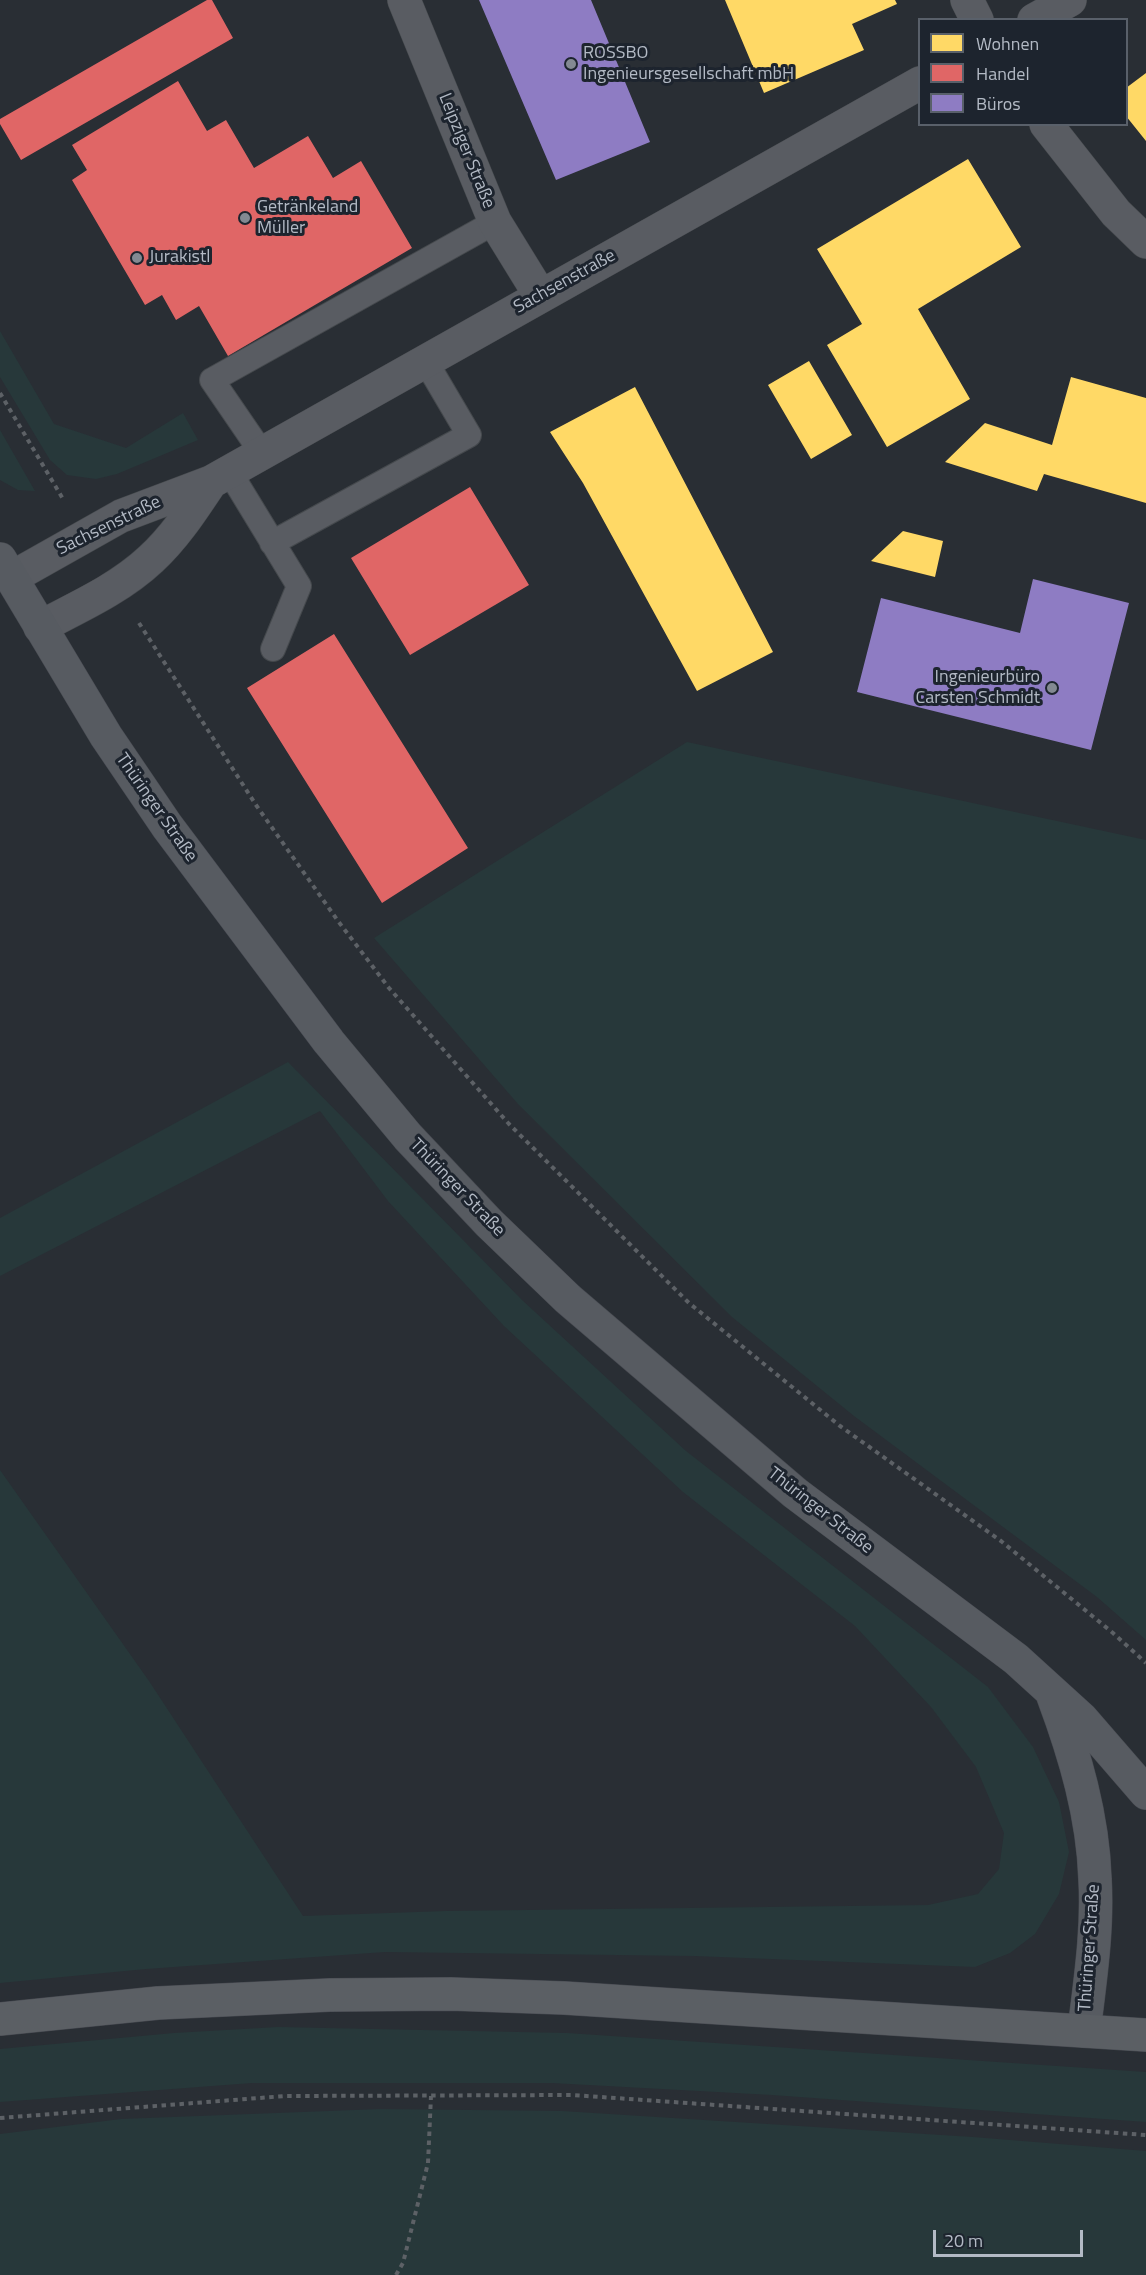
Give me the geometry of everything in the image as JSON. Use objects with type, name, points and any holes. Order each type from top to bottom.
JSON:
[{"type":"main road","points":[[0,2019],[158,2003],[330,1995],[451,1994],[564,1998],[1146,2035]]},
{"type":"street","name":"Leipziger Straße","points":[[404,0],[495,222],[540,295]]},
{"type":"street","points":[[967,0],[976,18]]},
{"type":"street","points":[[1038,18],[1070,0]]},
{"type":"street","name":"Sachsenstraße","points":[[5,568],[121,516],[220,477],[918,84]]},
{"type":"street","points":[[1048,126],[1116,213],[1146,242]]},
{"type":"street","name":"Sachsenstraße","points":[[40,627],[116,585],[149,561],[220,477]]},
{"type":"street","name":"Thüringer Straße","points":[[5,568],[106,736],[167,826],[329,1042],[408,1137],[489,1223],[568,1299],[795,1493],[1016,1659],[1114,1754],[1146,1793]]},
{"type":"street","name":"Thüringer Straße","points":[[1051,1692],[1071,1744],[1092,1836],[1096,1914],[1084,2031]]},
{"type":"lane","points":[[262,453],[212,380],[495,222]]},
{"type":"lane","points":[[272,543],[469,435],[426,362]]},
{"type":"lane","points":[[220,477],[272,543],[299,586],[273,649]]},
{"type":"path","points":[[0,393],[64,500]]},
{"type":"path","points":[[139,622],[256,805],[338,921],[389,988],[509,1124],[689,1303],[840,1426],[1001,1540],[1146,1663]]},
{"type":"path","points":[[0,2118],[285,2096],[572,2095],[1146,2135]]},
{"type":"path","points":[[396,2275],[402,2263],[428,2163],[431,2096]]},
{"type":"shaded area","points":[[0,331],[54,424],[126,448],[183,413],[198,440],[117,474],[96,479],[67,475],[50,460],[0,377]]},
{"type":"shaded area","points":[[0,430],[35,491],[18,490],[0,480]]},
{"type":"shaded area","points":[[687,742],[1146,840],[1146,1640],[1097,1597],[854,1416],[732,1317],[518,1104],[374,938]]},
{"type":"shaded area","points":[[288,1062],[522,1300],[686,1451],[988,1687],[1033,1747],[1059,1802],[1069,1852],[1059,1894],[1035,1934],[1010,1953],[975,1967],[694,1956],[385,1952],[146,1969],[0,1983],[0,1470],[149,1681],[303,1916],[446,1911],[928,1905],[978,1894],[999,1869],[1004,1833],[976,1767],[931,1707],[855,1626],[683,1492],[504,1326],[388,1201],[320,1111],[0,1276],[0,1218]]},
{"type":"shaded area","points":[[278,2027],[567,2033],[1146,2072],[1146,2122],[772,2095],[552,2083],[252,2083],[0,2102],[0,2049],[174,2033]]},
{"type":"shaded area","points":[[381,2109],[562,2111],[973,2137],[1146,2151],[1146,2275],[0,2275],[0,2134],[121,2119]]},
{"type":"building: Wohnen","points":[[725,0],[895,0],[897,4],[852,24],[864,50],[764,93]]},
{"type":"building: Wohnen","points":[[1146,73],[1146,141],[1128,118],[1128,86]]},
{"type":"building: Wohnen","points":[[968,159],[1021,247],[918,309],[970,399],[887,447],[827,345],[862,324],[817,249]]},
{"type":"building: Wohnen","points":[[809,361],[852,435],[811,459],[768,385]]},
{"type":"building: Wohnen","points":[[1071,377],[1146,398],[1146,503],[1044,474],[1037,491],[945,462],[985,423],[1052,445]]},
{"type":"building: Wohnen","points":[[635,387],[773,652],[697,691],[583,483],[550,432]]},
{"type":"building: Wohnen","points":[[903,531],[943,541],[935,577],[871,561]]},
{"type":"building: Handel","points":[[207,0],[212,0],[233,38],[21,160],[0,124],[0,119]]},
{"type":"building: Handel","name":"Getränkeland Müller","points":[[178,81],[207,131],[226,120],[254,168],[308,136],[333,178],[361,161],[412,248],[228,356],[199,306],[176,320],[162,295],[145,305],[72,180],[87,170],[72,145]]},
{"type":"building: Handel","points":[[470,487],[529,585],[410,655],[351,558]]},
{"type":"building: Handel","points":[[334,634],[468,848],[382,903],[247,688]]},
{"type":"building: Büros","points":[[479,0],[591,0],[650,142],[556,180]]},
{"type":"building: Büros","points":[[1033,579],[1129,603],[1091,750],[857,692],[881,598],[1020,633]]},
{"type":"place","name":"ROSSBO Ingenieursgesellschaft mbH","points":[[571,64]]},
{"type":"place","name":"Getränkeland Müller","points":[[245,218]]},
{"type":"place","name":"Jurakistl","points":[[137,258]]},
{"type":"place","name":"Ingenieurbüro Carsten Schmidt","points":[[1052,688]]}]
